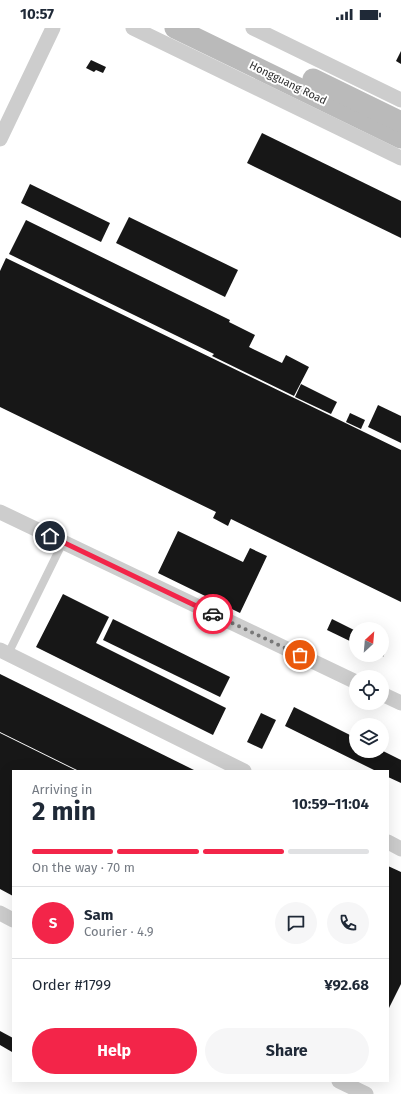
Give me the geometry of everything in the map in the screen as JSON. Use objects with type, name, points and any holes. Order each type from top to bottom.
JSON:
[{"type":"main road","name":"Hongguang Road","points":[[175,28],[401,138]]},
{"type":"main road","name":"Hongguang Road","points":[[208,28],[401,122]]},
{"type":"street","points":[[0,139],[53,28]]},
{"type":"street","points":[[133,28],[401,158]]},
{"type":"street","points":[[253,28],[401,100]]},
{"type":"street","points":[[0,512],[349,679]]},
{"type":"street","points":[[4,652],[242,770]]},
{"type":"street","points":[[389,697],[401,703]]},
{"type":"street","points":[[389,843],[401,849]]},
{"type":"street","points":[[0,913],[12,919]]},
{"type":"street","points":[[342,1082],[366,1094]]},
{"type":"lane","points":[[4,652],[63,542]]},
{"type":"building","points":[[401,51],[401,64],[396,61]]},
{"type":"building","points":[[91,60],[106,67],[103,73],[96,70],[94,72],[86,68]]},
{"type":"building","points":[[262,133],[401,201],[401,238],[247,163]]},
{"type":"building","points":[[30,184],[110,223],[101,242],[21,203]]},
{"type":"building","points":[[129,217],[238,270],[225,297],[116,243]]},
{"type":"building","points":[[26,220],[230,320],[229,322],[255,335],[249,347],[282,363],[286,355],[309,367],[294,396],[212,356],[214,354],[9,254]]},
{"type":"building","points":[[6,258],[401,450],[401,602],[231,519],[228,526],[213,518],[216,512],[0,407],[0,271]]},
{"type":"building","points":[[301,384],[337,402],[331,414],[295,397]]},
{"type":"building","points":[[378,405],[401,416],[401,443],[368,427]]},
{"type":"building","points":[[350,413],[365,420],[361,429],[346,422]]},
{"type":"building","points":[[178,531],[243,562],[250,548],[267,556],[240,613],[158,573]]},
{"type":"building","points":[[63,594],[109,617],[96,643],[226,708],[213,735],[36,647]]},
{"type":"building","points":[[113,619],[230,677],[220,697],[103,640]]},
{"type":"building","points":[[332,619],[349,628],[349,641],[327,630]]},
{"type":"building","points":[[0,674],[194,770],[77,770],[0,732]]},
{"type":"building","points":[[294,707],[349,734],[349,758],[285,726]]},
{"type":"building","points":[[261,713],[276,720],[262,749],[247,742]]},
{"type":"building","points":[[0,733],[75,770],[12,770],[12,895],[0,889]]},
{"type":"building","points":[[389,754],[401,760],[401,783],[389,777],[389,770],[374,770],[350,758],[389,758]]},
{"type":"building","points":[[389,866],[401,872],[401,984],[389,1008]]},
{"type":"building","points":[[0,1031],[12,1037],[12,1052],[0,1045]]},
{"type":"way so far","points":[[213,614],[300,655]]},
{"type":"route","points":[[50,536],[213,614]]}]
